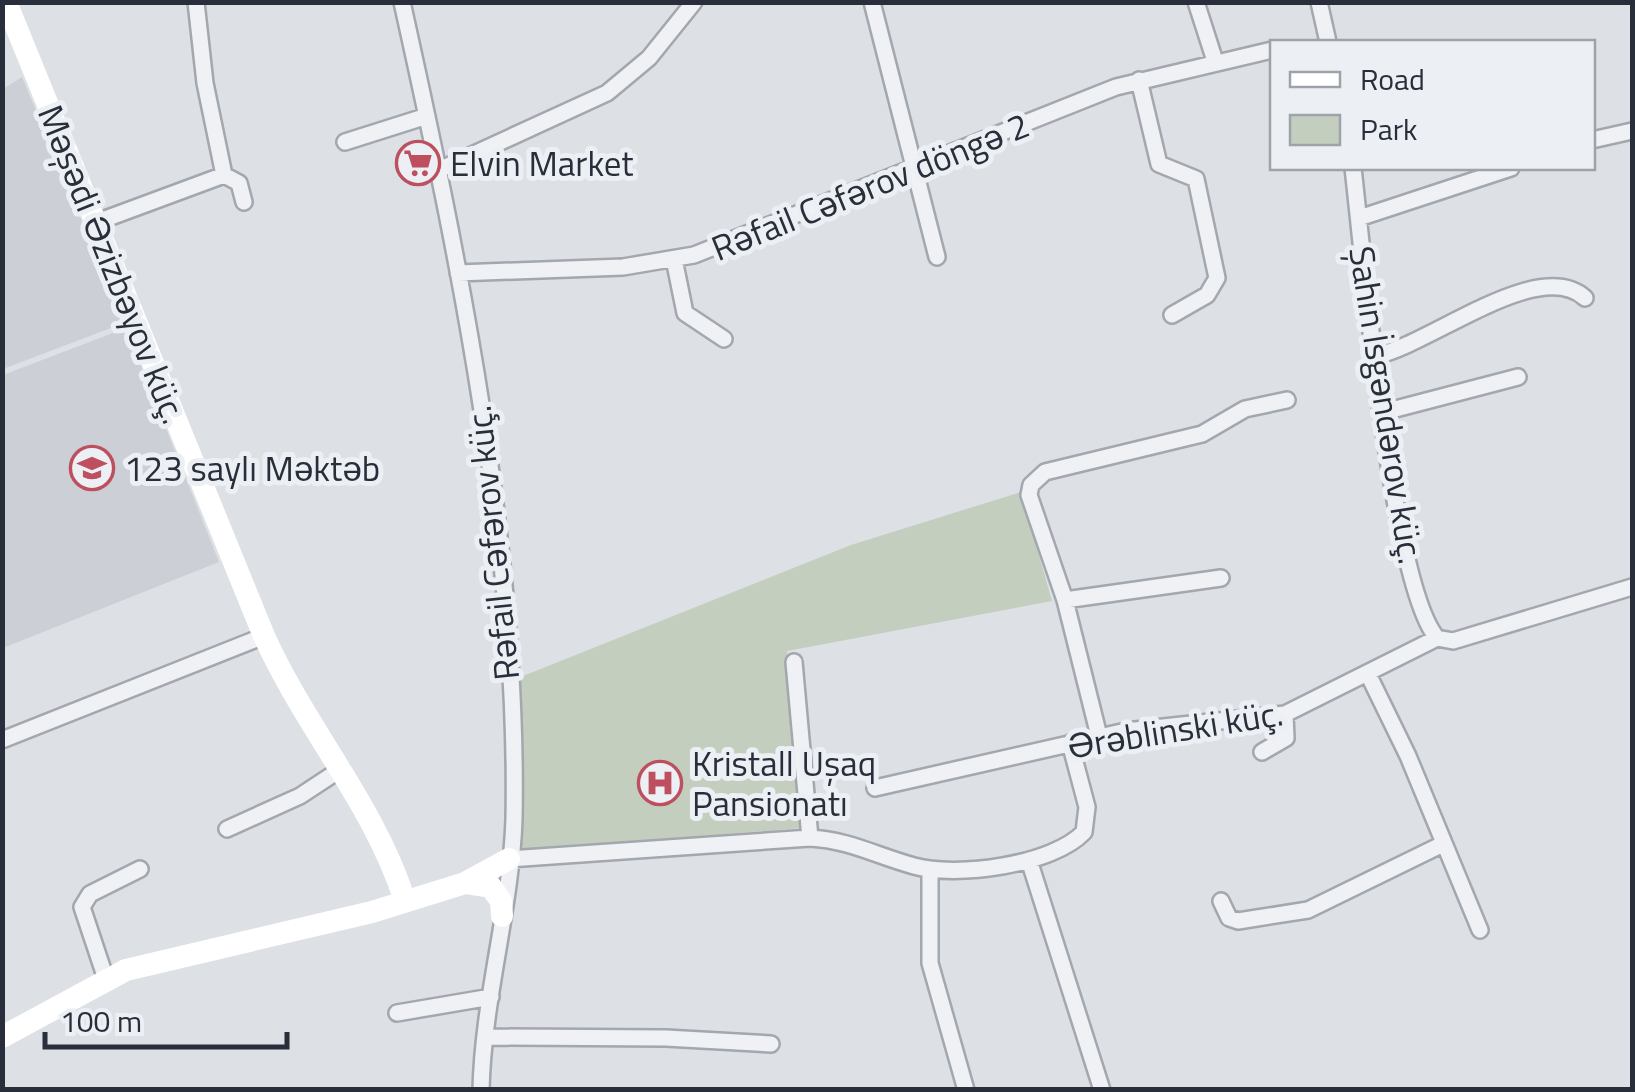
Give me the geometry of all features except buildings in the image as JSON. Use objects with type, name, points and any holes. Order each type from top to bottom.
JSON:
[{"type":"street","name":"Məşədi Əzizbəyov küç.","points":[[6,2],[264,636],[307,722],[384,842],[406,901]]},
{"type":"street","points":[[196,2],[207,96],[224,175]]},
{"type":"street","name":"Rəfail Cəfərov küç.","points":[[402,2],[458,273],[505,612],[514,818],[482,1090]]},
{"type":"street","points":[[439,170],[607,93],[649,58],[694,2]]},
{"type":"street","points":[[872,2],[937,257]]},
{"type":"street","points":[[1196,2],[1214,61]]},
{"type":"street","points":[[1319,2],[1325,40]]},
{"type":"street","name":"Rəfail Cəfərov döngə 2","points":[[458,273],[586,270],[674,260],[717,248],[1139,80],[1270,50]]},
{"type":"street","points":[[1139,80],[1159,164],[1196,179],[1217,278],[1207,295],[1172,315]]},
{"type":"street","points":[[345,142],[427,116]]},
{"type":"street","points":[[1595,139],[1632,131]]},
{"type":"street","name":"Şahin İsgəndərov küç.","points":[[1353,170],[1376,356],[1406,547],[1425,619],[1437,638]]},
{"type":"street","points":[[1359,218],[1505,170]]},
{"type":"street","points":[[96,222],[224,175],[239,183],[244,202]]},
{"type":"street","points":[[674,260],[685,313],[724,339]]},
{"type":"street","points":[[1376,356],[1410,347],[1531,288],[1563,284],[1585,298]]},
{"type":"street","points":[[1384,412],[1518,377]]},
{"type":"street","points":[[1099,736],[1065,600],[1029,495],[1036,476],[1202,434],[1245,409],[1287,400]]},
{"type":"street","points":[[1065,600],[1221,578]]},
{"type":"street","name":"Ərəblinski küç.","points":[[875,788],[1099,736],[1284,714],[1437,638],[1454,641],[1632,587]]},
{"type":"street","points":[[2,740],[264,636]]},
{"type":"street","points":[[794,662],[810,838]]},
{"type":"street","points":[[1368,674],[1408,756],[1480,930]]},
{"type":"street","points":[[1262,752],[1286,738],[1284,714]]},
{"type":"street","points":[[2,1038],[106,979],[147,964],[319,927],[465,882],[509,859],[810,838],[858,844],[930,869],[1029,860],[1062,850],[1084,832],[1088,807],[1070,743]]},
{"type":"street","points":[[228,828],[300,796],[341,770]]},
{"type":"street","points":[[1221,900],[1229,918],[1238,921],[1308,910],[1443,844]]},
{"type":"street","points":[[1029,860],[1102,1090]]},
{"type":"street","points":[[106,979],[82,907],[90,894],[140,869]]},
{"type":"street","points":[[930,869],[930,964],[966,1090]]},
{"type":"street","points":[[465,882],[491,888],[500,901],[502,916]]},
{"type":"street","points":[[396,1013],[491,997]]},
{"type":"street","points":[[486,1037],[666,1038],[770,1044]]},
{"type":"shaded area","points":[[22,77],[124,323],[3,369],[3,89]]},
{"type":"shaded area","name":"123 saylı Məktəb","points":[[126,328],[219,562],[3,648],[3,375]]},
{"type":"green space","points":[[1021,492],[1052,601],[787,651],[801,828],[520,851],[518,678],[851,545]]},
{"type":"place","name":"Elvin Market","points":[[418,163]]},
{"type":"place","name":"123 saylı Məktəb","points":[[92,468]]},
{"type":"place","name":"Kristall Uşaq Pansionatı","points":[[660,783]]}]
